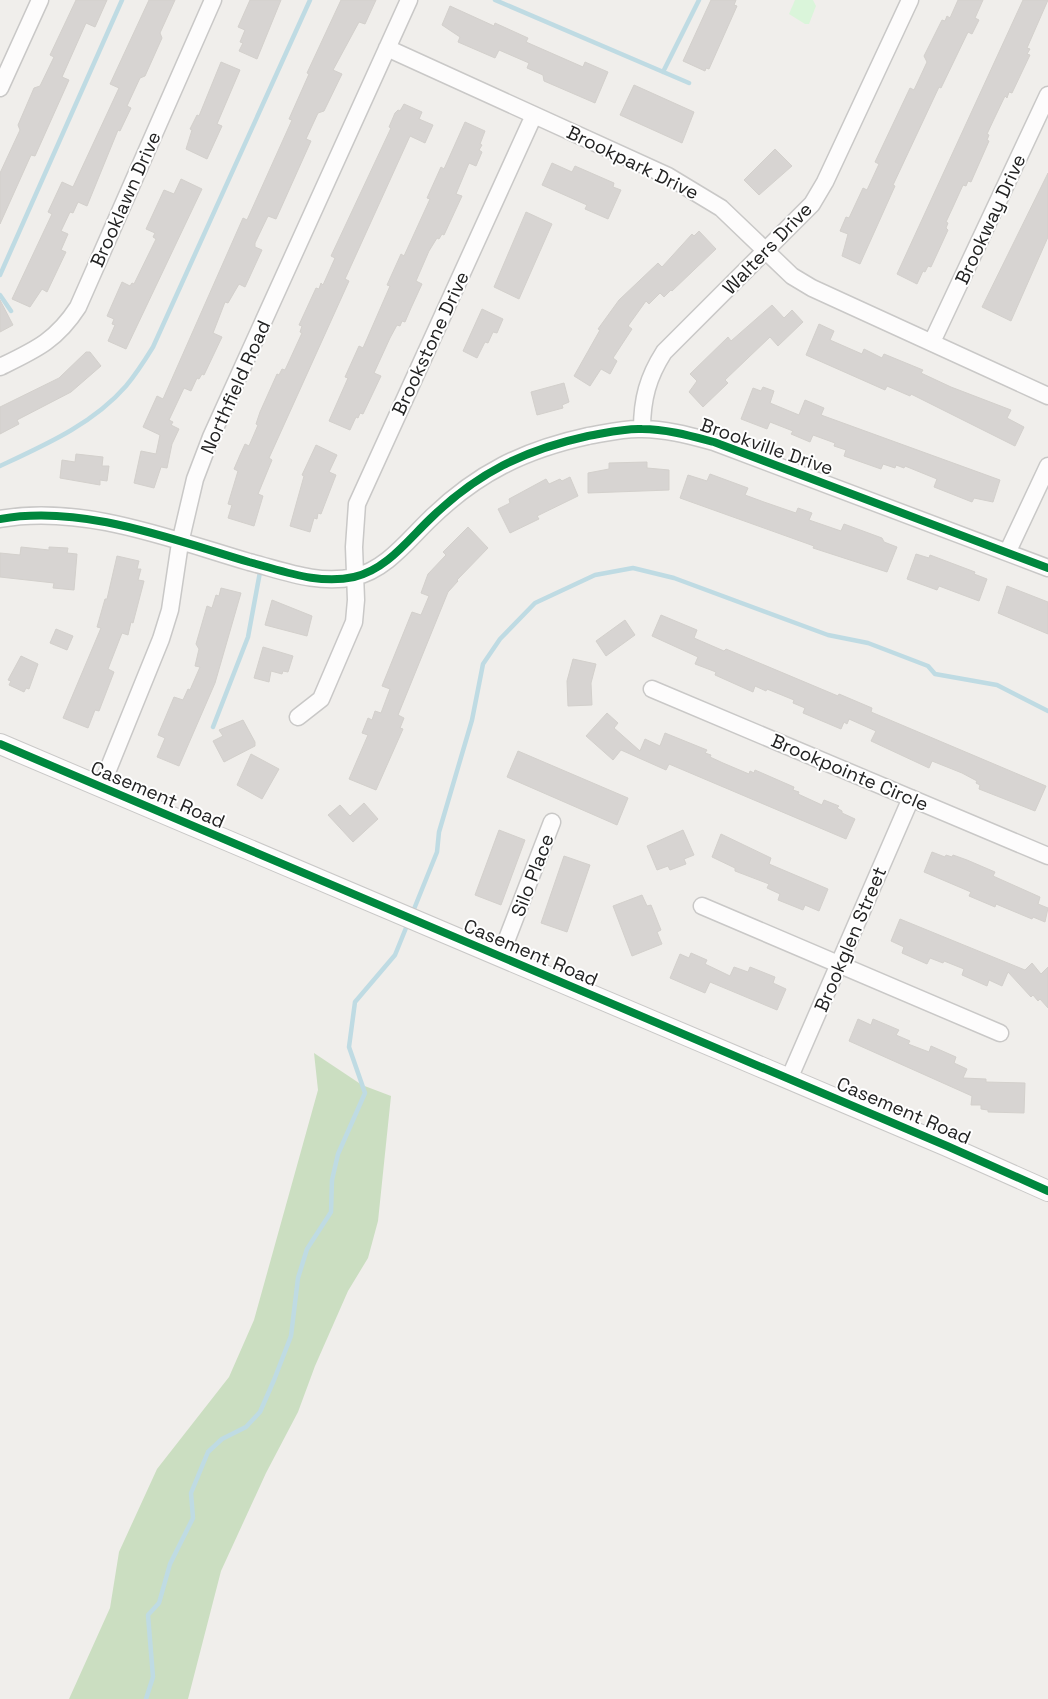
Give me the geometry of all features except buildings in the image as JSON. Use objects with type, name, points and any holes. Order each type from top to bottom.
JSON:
[{"type":"street","points":[[0,88],[40,0]]},
{"type":"street","name":"Brooklawn Drive","points":[[0,367],[36,350],[52,339],[66,325],[78,307],[213,0]]},
{"type":"street","name":"Northfield Road","points":[[101,787],[161,640],[170,610],[180,543],[195,479],[211,437],[409,0]]},
{"type":"street","name":"Walters Drive","points":[[642,429],[642,407],[645,391],[651,372],[664,352],[801,216],[820,190],[910,0]]},
{"type":"street","name":"Brookpark Drive","points":[[388,48],[682,184],[721,208],[792,276],[812,288],[1048,396]]},
{"type":"street","name":"Brookway Drive","points":[[932,342],[1048,95]]},
{"type":"street","name":"Brookstone Drive","points":[[298,717],[321,699],[354,622],[357,577],[354,547],[356,504],[534,115]]},
{"type":"street","name":"Brookville Drive","points":[[0,518],[28,514],[75,516],[146,532],[302,577],[338,580],[357,577],[390,558],[457,494],[505,464],[535,449],[614,431],[642,429],[687,435],[714,442],[1008,551],[1048,568]]},
{"type":"street","points":[[1008,551],[1048,466]]},
{"type":"street","name":"Brookpointe Circle","points":[[652,689],[1048,856]]},
{"type":"street","name":"Casement Road","points":[[0,744],[1048,1191]]},
{"type":"street","name":"Brookglen Street","points":[[789,1079],[911,798]]},
{"type":"street","name":"Silo Place","points":[[500,957],[552,822]]},
{"type":"street","points":[[702,906],[1000,1033]]},
{"type":"green space","points":[[795,0],[813,0],[816,6],[809,24],[805,24],[789,14]]},
{"type":"green space","points":[[314,1053],[362,1085],[391,1096],[378,1221],[368,1258],[348,1291],[315,1366],[298,1412],[266,1473],[221,1571],[188,1699],[69,1699],[110,1608],[119,1552],[157,1469],[229,1377],[254,1320],[318,1090]]},
{"type":"waterway","points":[[0,275],[122,0]]},
{"type":"waterway","points":[[0,466],[68,432],[99,412],[126,386],[144,362],[153,347],[310,0]]},
{"type":"waterway","points":[[495,0],[689,83]]},
{"type":"waterway","points":[[663,72],[699,0]]},
{"type":"waterway","points":[[0,295],[11,311]]},
{"type":"waterway","points":[[412,914],[437,852],[439,832],[472,720],[483,664],[500,639],[535,603],[595,575],[633,568],[674,578],[828,635],[868,643],[928,666],[935,674],[997,685],[1048,711]]},
{"type":"waterway","points":[[213,727],[248,637],[260,572]]},
{"type":"waterway","points":[[146,1699],[153,1677],[148,1615],[159,1603],[170,1564],[193,1518],[191,1493],[208,1452],[222,1439],[246,1427],[260,1412],[291,1336],[298,1278],[307,1249],[331,1212],[332,1180],[338,1154],[365,1093],[349,1047],[355,1002],[395,955],[408,923]]},
{"type":"cycle path","points":[[0,519],[62,516],[94,520],[157,534],[288,573],[314,578],[341,579],[354,577],[376,568],[396,553],[430,519],[466,489],[484,476],[522,456],[543,448],[588,436],[628,429],[651,429],[678,433],[714,442],[1048,568]]},
{"type":"cycle path","points":[[0,744],[947,1146],[1048,1191]]}]
